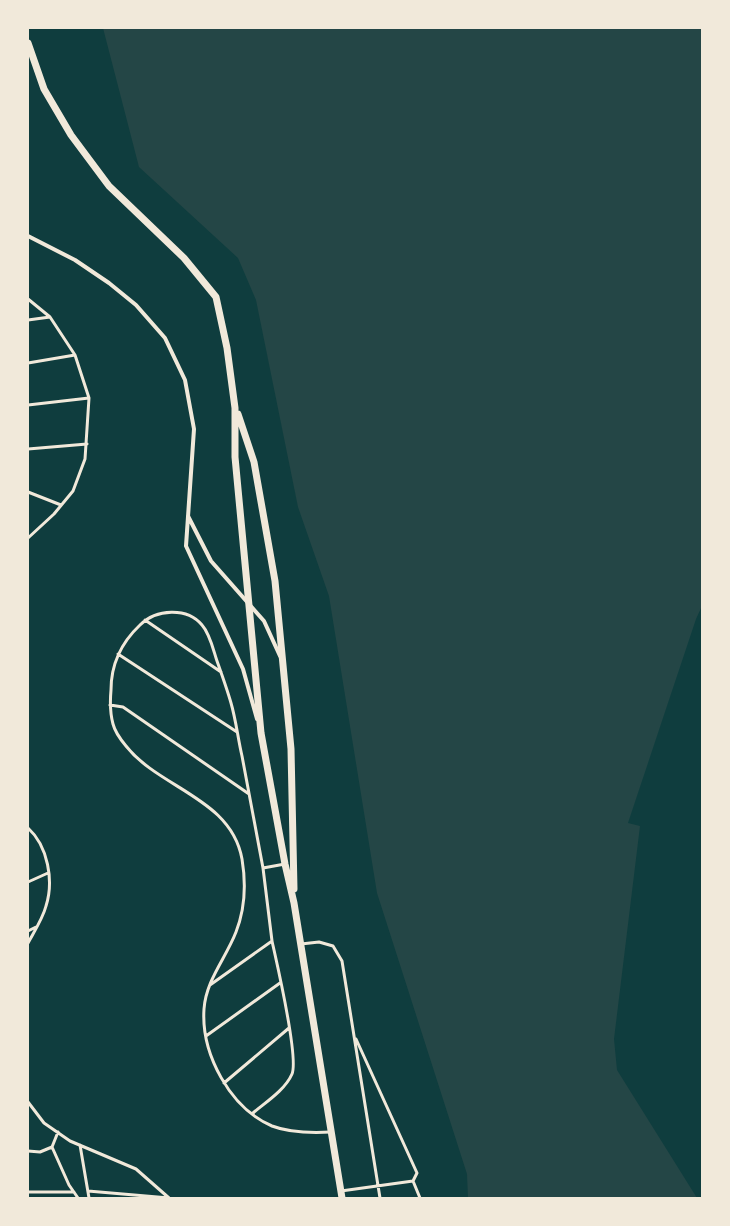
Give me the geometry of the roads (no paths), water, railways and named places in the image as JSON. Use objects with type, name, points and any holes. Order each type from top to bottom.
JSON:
[{"type":"street","points":[[28,43],[44,90],[71,135],[109,186],[184,258],[216,297],[227,348],[235,408],[236,457],[261,733]]},
{"type":"street","points":[[28,236],[75,260],[108,282],[136,305],[165,338],[185,380],[194,429],[186,546],[243,669],[261,733],[285,864],[294,903],[341,1195]]},
{"type":"street","points":[[235,408],[255,469],[275,581],[290,749],[294,903]]},
{"type":"street","points":[[188,516],[211,561],[264,621],[282,660]]},
{"type":"lane","points":[[28,299],[50,316],[75,355],[89,398],[85,459],[73,491],[28,538]]},
{"type":"lane","points":[[28,320],[50,316]]},
{"type":"lane","points":[[28,362],[75,355]]},
{"type":"lane","points":[[28,405],[89,398]]},
{"type":"lane","points":[[28,449],[86,444]]},
{"type":"lane","points":[[28,492],[61,505]]},
{"type":"lane","points":[[253,1113],[280,1089],[292,1074],[293,1058],[289,1028],[272,941],[263,868],[232,704],[204,627],[193,616],[179,612],[161,614],[145,620],[128,636],[118,654],[111,684],[110,705],[114,726],[132,754],[148,769],[184,790],[215,812],[231,829],[241,853],[244,874],[243,909],[236,933],[208,986],[204,1009],[206,1036],[213,1063],[224,1083],[244,1107],[253,1113],[271,1125],[288,1131],[331,1132]]},
{"type":"lane","points":[[145,620],[221,672]]},
{"type":"lane","points":[[118,654],[237,732]]},
{"type":"lane","points":[[110,705],[123,707],[249,794]]},
{"type":"lane","points":[[28,828],[45,851],[50,888],[46,907],[28,943]]},
{"type":"lane","points":[[28,834],[32,832]]},
{"type":"lane","points":[[263,868],[285,864]]},
{"type":"lane","points":[[28,882],[48,873]]},
{"type":"lane","points":[[28,931],[36,927]]},
{"type":"lane","points":[[208,986],[272,941]]},
{"type":"lane","points":[[300,944],[319,942],[333,946],[342,961],[380,1198]]},
{"type":"lane","points":[[206,1036],[280,983]]},
{"type":"lane","points":[[224,1083],[289,1028]]},
{"type":"lane","points":[[354,1035],[416,1173],[413,1181],[420,1198]]},
{"type":"lane","points":[[28,1102],[44,1123],[80,1145],[136,1169],[169,1198]]},
{"type":"lane","points":[[28,1151],[40,1152],[52,1147],[58,1132]]},
{"type":"lane","points":[[80,1145],[89,1198]]},
{"type":"lane","points":[[52,1147],[69,1185],[78,1198]]},
{"type":"lane","points":[[341,1195],[379,1186],[413,1181]]},
{"type":"lane","points":[[88,1191],[169,1198]]},
{"type":"lane","points":[[28,1192],[74,1192]]}]
